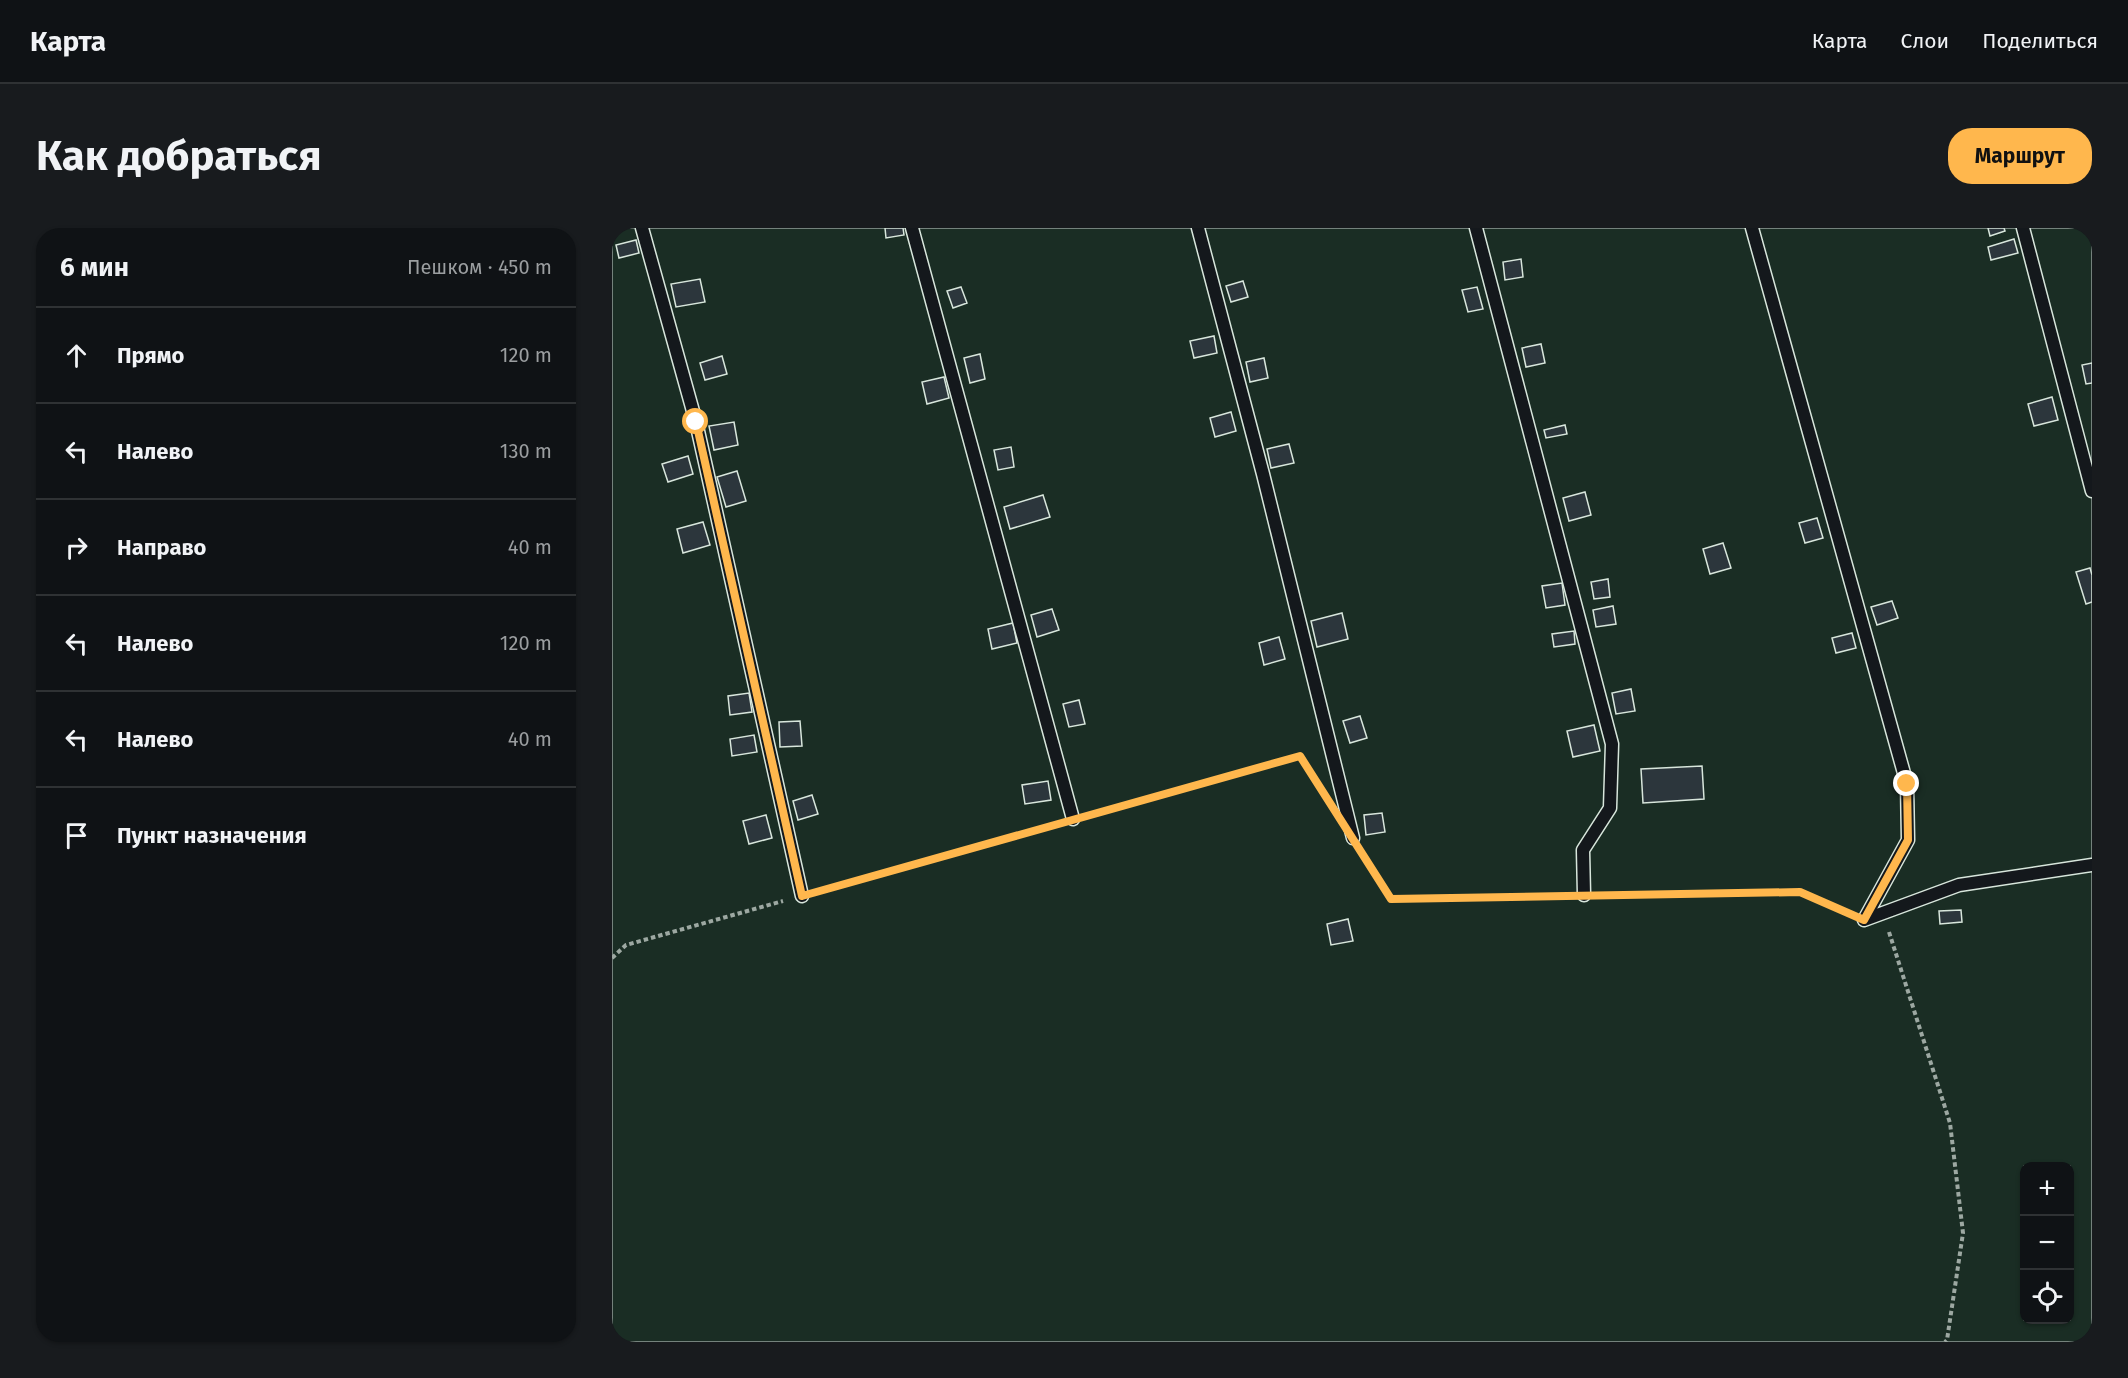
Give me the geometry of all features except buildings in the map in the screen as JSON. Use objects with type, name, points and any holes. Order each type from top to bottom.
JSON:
[{"type":"lane","points":[[642,228],[696,422],[802,896]]},
{"type":"lane","points":[[912,228],[1073,819]]},
{"type":"lane","points":[[1198,228],[1263,474],[1353,838]]},
{"type":"lane","points":[[1476,228],[1612,744],[1610,808],[1583,850],[1584,895]]},
{"type":"lane","points":[[1752,228],[1907,784],[1908,840],[1864,920]]},
{"type":"lane","points":[[2023,228],[2092,491]]},
{"type":"lane","points":[[1864,920],[1959,885],[2092,865]]},
{"type":"path","points":[[612,958],[626,945],[1300,756],[1323,792]]},
{"type":"path","points":[[1353,838],[1391,899],[1800,892],[1888,930],[1950,1123],[1963,1233],[1945,1342]]},
{"type":"green space","points":[[612,228],[2092,228],[2092,1342],[612,1342]]},
{"type":"route","points":[[696,422],[802,896],[1300,756],[1391,899],[1800,892],[1864,920],[1908,840],[1907,784]]}]
